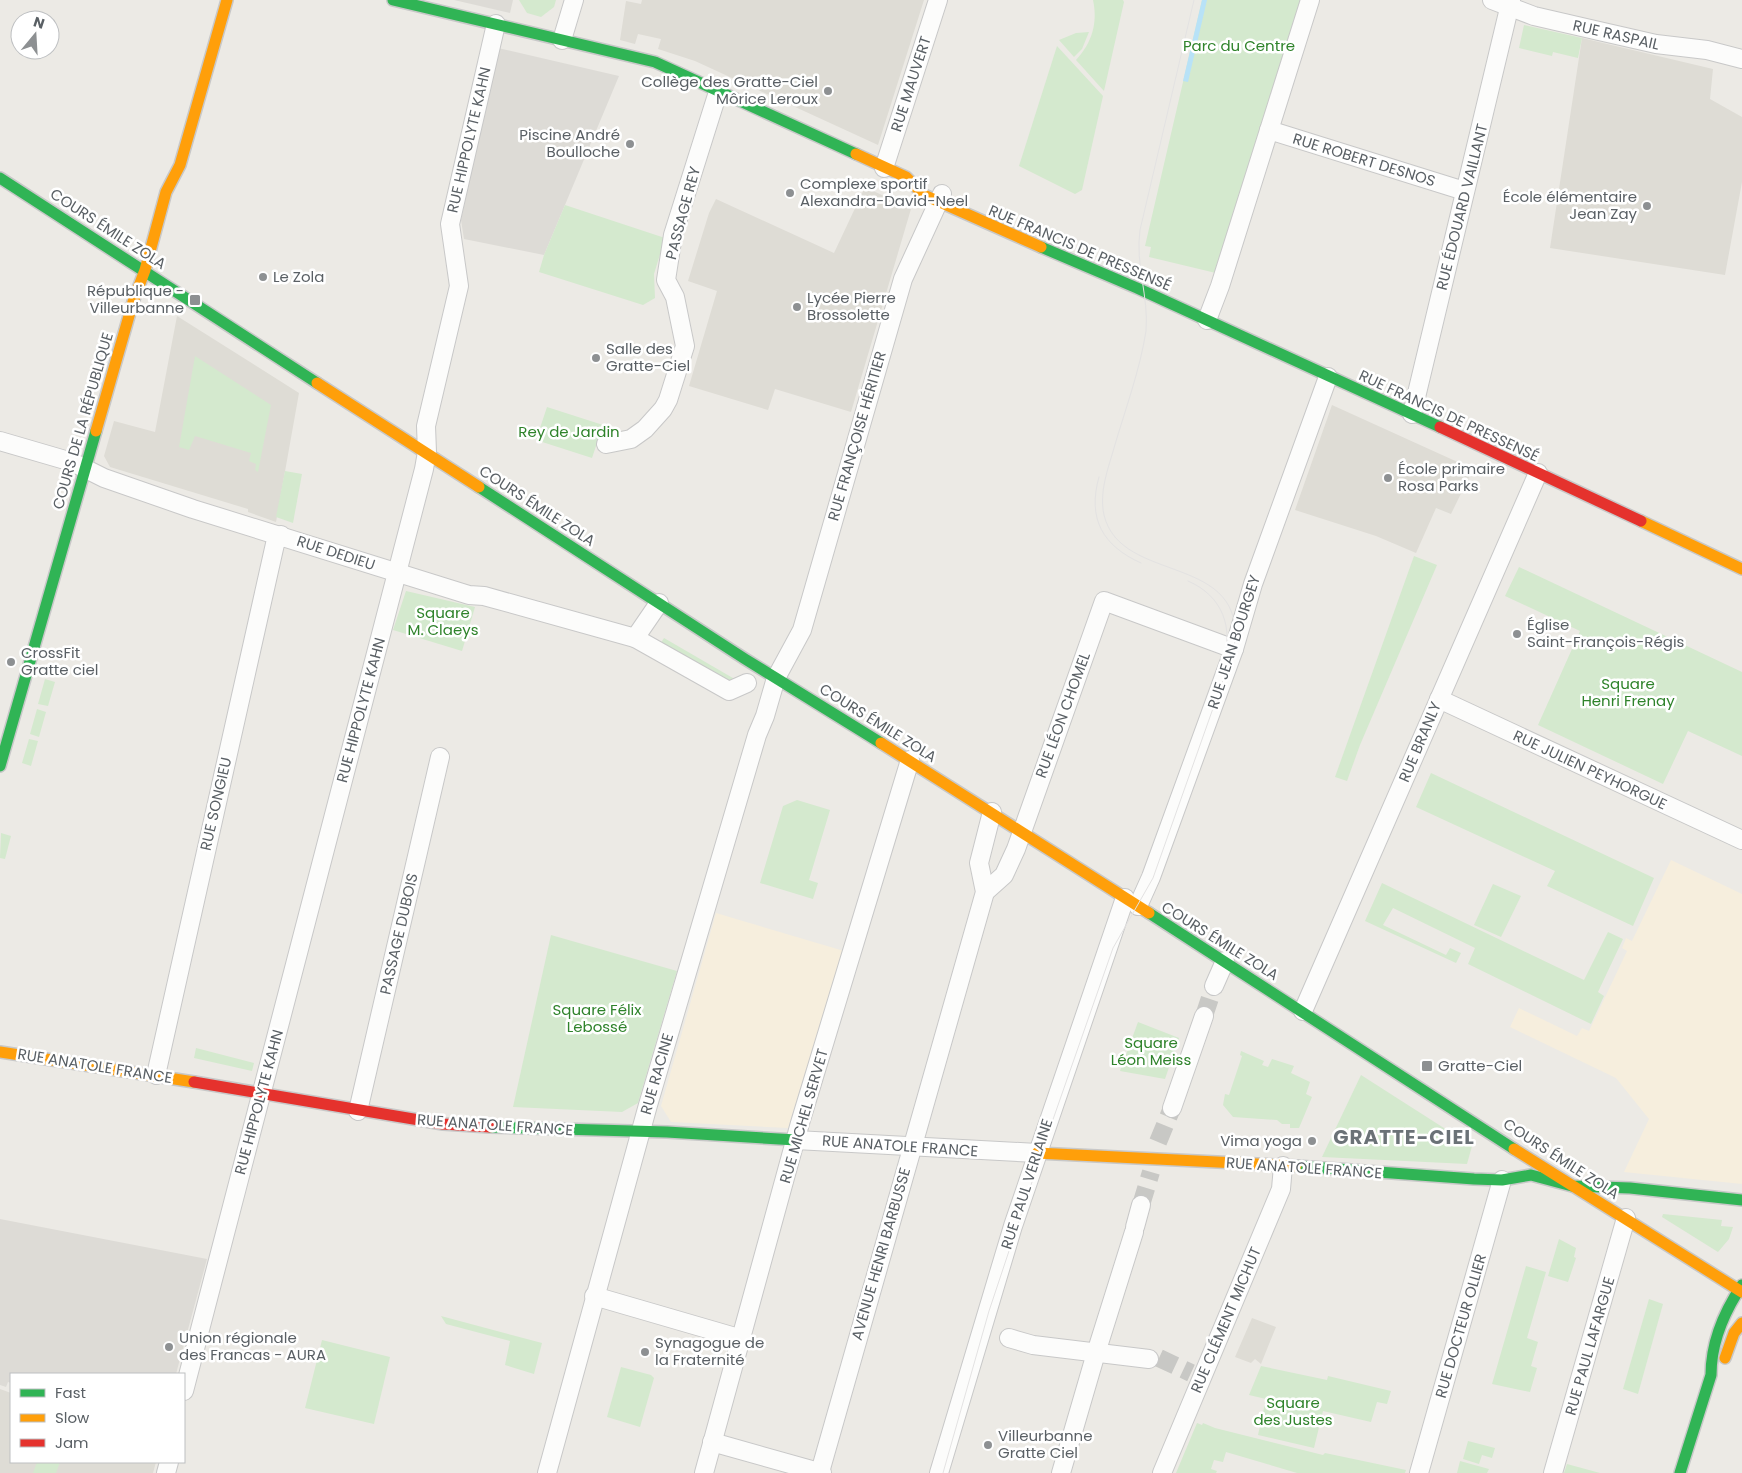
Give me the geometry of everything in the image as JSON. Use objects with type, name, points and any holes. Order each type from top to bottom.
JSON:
[{"type":"street","name":"COURS DE LA RÉPUBLIQUE","points":[[0,766],[133,302],[145,270],[166,192],[180,165],[226,0]]},
{"type":"street","name":"RUE FRANCIS DE PRESSENSÉ","points":[[393,0],[655,62],[906,178],[924,195],[941,198],[1412,414],[1742,569]]},
{"type":"street","points":[[562,40],[574,0]]},
{"type":"street","name":"RUE MAUVERT","points":[[884,168],[938,0]]},
{"type":"street","points":[[1207,320],[1220,286],[1310,0]]},
{"type":"street","name":"RUE RASPAIL","points":[[1492,0],[1511,3],[1534,16],[1646,42],[1687,50],[1707,50],[1742,59]]},
{"type":"street","name":"RUE ÉDOUARD VAILLANT","points":[[1412,414],[1511,3]]},
{"type":"street","name":"RUE HIPPOLYTE KAHN","points":[[185,1388],[427,452],[426,426],[459,286],[450,224],[496,24]]},
{"type":"street","name":"PASSAGE REY","points":[[606,444],[631,439],[645,430],[663,409],[671,392],[685,346],[675,297],[666,280],[673,235],[718,92]]},
{"type":"street","name":"RUE ROBERT DESNOS","points":[[1269,130],[1458,189]]},
{"type":"street","name":"COURS ÉMILE ZOLA","points":[[0,178],[776,678],[1021,830],[1572,1186],[1741,1289]]},
{"type":"street","name":"RUE FRANÇOISE HÉRITIER","points":[[776,678],[802,630],[903,279],[941,198]]},
{"type":"street","name":"RUE JEAN BOURGEY","points":[[1131,902],[1151,877],[1234,649],[1253,584],[1328,376]]},
{"type":"street","name":"RUE DEDIEU","points":[[0,441],[72,462],[104,478],[193,509],[469,595],[484,596],[635,638],[729,692],[747,684]]},
{"type":"street","name":"RUE BRANLY","points":[[1303,1011],[1538,473]]},
{"type":"street","name":"RUE SONGIEU","points":[[156,1075],[275,544],[280,535]]},
{"type":"street","name":"RUE LÉON CHOMEL","points":[[1021,830],[1104,601],[1234,649]]},
{"type":"street","points":[[635,638],[659,603]]},
{"type":"street","name":"RUE RACINE","points":[[546,1473],[641,1132],[776,678]]},
{"type":"street","name":"RUE JULIEN PEYHORGUE","points":[[1439,699],[1742,840]]},
{"type":"street","name":"PASSAGE DUBOIS","points":[[358,1111],[440,757]]},
{"type":"street","name":"RUE MICHEL SERVET","points":[[704,1473],[796,1140],[910,760]]},
{"type":"street","name":"AVENUE HENRI BARBUSSE","points":[[821,1473],[911,1146],[985,892],[980,863],[992,812]]},
{"type":"street","points":[[985,892],[1004,875],[1016,848],[1021,830]]},
{"type":"street","name":"RUE PAUL VERLAINE","points":[[939,1473],[980,1330],[1037,1153],[1131,902]]},
{"type":"street","points":[[1214,986],[1225,961]]},
{"type":"street","points":[[1172,1108],[1204,1016]]},
{"type":"street","name":"RUE ANATOLE FRANCE","points":[[0,1052],[156,1075],[443,1124],[911,1146],[1502,1180],[1531,1174],[1572,1186],[1630,1188],[1742,1200]]},
{"type":"street","name":"RUE CLÉMENT MICHUT","points":[[1162,1473],[1281,1189],[1283,1166]]},
{"type":"street","name":"RUE DOCTEUR OLLIER","points":[[1419,1473],[1502,1180]]},
{"type":"street","points":[[1061,1473],[1141,1205]]},
{"type":"street","name":"RUE PAUL LAFARGUE","points":[[1553,1473],[1626,1218]]},
{"type":"street","points":[[1680,1473],[1711,1375],[1711,1360],[1725,1311],[1741,1289]]},
{"type":"street","points":[[594,1296],[742,1338]]},
{"type":"street","points":[[1711,1375],[1722,1364],[1734,1333],[1742,1323]]},
{"type":"street","points":[[980,1330],[1033,1345],[1149,1359]]},
{"type":"street","points":[[712,1442],[821,1473]]},
{"type":"shaded area","points":[[454,0],[513,0],[510,13]]},
{"type":"shaded area","name":"Collège des Gratte-Ciel Môrice Leroux","points":[[642,0],[924,0],[878,145],[695,61],[658,49],[661,39],[638,34],[635,44],[620,40],[626,1],[641,4]]},
{"type":"shaded area","points":[[1582,38],[1713,69],[1710,99],[1742,117],[1742,182],[1725,275],[1550,248]]},
{"type":"shaded area","points":[[498,48],[619,76],[544,255],[464,239],[461,220]]},
{"type":"shaded area","name":"Lycée Pierre Brossolette","points":[[865,187],[911,209],[851,412],[775,389],[768,410],[689,386],[717,291],[688,281],[709,213],[716,199],[834,253]]},
{"type":"shaded area","points":[[177,316],[299,393],[276,522],[248,512],[248,509],[110,467],[104,456],[114,421],[155,432]]},
{"type":"shaded area","name":"École primaire Rosa Parks","points":[[1332,405],[1473,469],[1451,514],[1436,508],[1416,553],[1376,536],[1295,510]]},
{"type":"shaded area","points":[[1671,860],[1742,894],[1742,1184],[1624,1172],[1649,1119],[1616,1078],[1510,1027],[1519,1008],[1577,1036],[1582,1028],[1589,1031],[1627,951],[1622,948],[1626,938],[1632,941]]},
{"type":"shaded area","points":[[716,913],[844,951],[788,1128],[671,1122],[661,1106]]},
{"type":"shaded area","points":[[0,1219],[207,1259],[176,1373],[10,1373],[10,1383],[8,1382],[6,1387],[0,1385]]},
{"type":"shaded area","points":[[1252,1318],[1276,1327],[1261,1364],[1255,1359],[1251,1363],[1235,1357]]},
{"type":"shaded area","points":[[0,1389],[10,1393],[10,1463],[156,1463],[153,1473],[0,1473]]},
{"type":"green space","points":[[519,0],[556,0],[554,7],[541,17],[527,13]]},
{"type":"green space","points":[[1093,0],[1123,0],[1124,2],[1104,91],[1076,60],[1090,40],[1095,17]]},
{"type":"green space","name":"Parc du Centre","points":[[1202,0],[1301,0],[1220,274],[1149,257],[1151,247],[1145,246]]},
{"type":"green space","points":[[1524,25],[1582,38],[1578,58],[1553,52],[1552,56],[1519,48]]},
{"type":"green space","points":[[1089,32],[1082,49],[1074,57],[1059,40],[1076,33]]},
{"type":"green space","points":[[1057,46],[1103,96],[1082,190],[1075,194],[1019,166]]},
{"type":"green space","points":[[565,205],[665,238],[654,274],[655,298],[643,305],[539,272]]},
{"type":"green space","points":[[195,356],[271,405],[258,472],[255,470],[256,464],[249,461],[251,453],[195,436],[189,450],[179,447]]},
{"type":"green space","name":"Rey de Jardin","points":[[547,407],[603,425],[592,458],[536,440]]},
{"type":"green space","points":[[285,471],[302,474],[293,523],[276,517]]},
{"type":"green space","points":[[1414,556],[1437,565],[1360,745],[1347,781],[1335,777]]},
{"type":"green space","name":"Square Henri Frenay","points":[[1519,567],[1742,672],[1742,756],[1688,731],[1663,784],[1538,725],[1580,631],[1505,596]]},
{"type":"green space","name":"Square M. Claeys","points":[[406,591],[475,607],[462,651],[393,630]]},
{"type":"green space","points":[[664,638],[738,681],[735,687],[655,652]]},
{"type":"green space","points":[[45,679],[55,682],[48,706],[38,704]]},
{"type":"green space","points":[[37,709],[46,712],[39,737],[30,734]]},
{"type":"green space","points":[[29,739],[38,741],[31,766],[22,763]]},
{"type":"green space","points":[[1431,773],[1654,878],[1633,926],[1547,886],[1555,871],[1416,807]]},
{"type":"green space","points":[[797,800],[830,810],[809,880],[818,883],[813,899],[760,883],[783,806]]},
{"type":"green space","points":[[1,833],[11,836],[5,859],[0,858]]},
{"type":"green space","points":[[1382,883],[1584,980],[1608,932],[1623,939],[1598,992],[1604,996],[1591,1024],[1468,964],[1475,948],[1393,908],[1383,925],[1446,955],[1450,948],[1461,953],[1456,963],[1365,921]]},
{"type":"green space","points":[[1493,884],[1521,896],[1501,937],[1474,925]]},
{"type":"green space","name":"Square Félix Lebossé","points":[[551,935],[677,971],[638,1103],[622,1112],[513,1107]]},
{"type":"green space","name":"Square Léon Meiss","points":[[1138,1022],[1179,1038],[1165,1079],[1120,1071]]},
{"type":"green space","points":[[196,1048],[254,1063],[252,1071],[194,1058]]},
{"type":"green space","points":[[1241,1051],[1264,1061],[1262,1065],[1268,1067],[1272,1059],[1294,1066],[1291,1073],[1310,1082],[1306,1094],[1312,1097],[1299,1128],[1290,1128],[1290,1124],[1282,1124],[1277,1120],[1233,1117],[1223,1105],[1225,1094],[1229,1095],[1242,1056],[1240,1055]]},
{"type":"green space","points":[[1361,1075],[1472,1146],[1467,1164],[1322,1157]]},
{"type":"green space","points":[[1663,1214],[1722,1220],[1721,1226],[1733,1227],[1729,1239],[1718,1252],[1662,1217]]},
{"type":"green space","points":[[1559,1239],[1576,1248],[1574,1257],[1576,1258],[1568,1282],[1548,1276]]},
{"type":"green space","points":[[1526,1266],[1546,1272],[1527,1338],[1538,1342],[1531,1366],[1537,1368],[1530,1392],[1492,1384]]},
{"type":"green space","points":[[1649,1299],[1663,1304],[1638,1394],[1623,1389]]},
{"type":"green space","points":[[441,1316],[542,1343],[534,1374],[505,1365],[510,1341],[446,1324]]},
{"type":"green space","points":[[322,1340],[390,1357],[374,1424],[305,1408]]},
{"type":"green space","name":"Square des Justes","points":[[1261,1366],[1327,1380],[1328,1376],[1391,1391],[1387,1404],[1377,1402],[1371,1422],[1323,1411],[1314,1448],[1258,1435],[1266,1399],[1249,1395]]},
{"type":"green space","points":[[621,1367],[651,1375],[654,1378],[640,1427],[607,1417]]},
{"type":"green space","points":[[1197,1423],[1323,1455],[1325,1453],[1406,1470],[1405,1473],[1297,1473],[1226,1452],[1223,1462],[1214,1460],[1211,1469],[1217,1471],[1216,1473],[1176,1473]]},
{"type":"green space","points":[[1468,1441],[1495,1448],[1492,1458],[1482,1455],[1479,1464],[1463,1459]]},
{"type":"green space","points":[[1460,1461],[1489,1469],[1487,1473],[1457,1473]]},
{"type":"green space","points":[[37,1463],[60,1463],[56,1473],[33,1473]]},
{"type":"green space","points":[[1567,1464],[1600,1473],[1564,1473]]},
{"type":"water","points":[[1202,0],[1207,0],[1188,82],[1183,81]]},
{"type":"tunnel","points":[[1204,1016],[1214,986]]},
{"type":"tunnel","points":[[1158,1142],[1172,1108]]},
{"type":"tunnel","points":[[1141,1205],[1151,1172]]},
{"type":"tunnel","points":[[1159,1358],[1191,1373]]},
{"type":"tram line","points":[[943,1473],[989,1311],[1113,948],[1153,878],[1234,649],[1233,618],[1222,597],[1204,582],[1134,552],[1115,537],[1104,515],[1103,506],[1103,489],[1107,472],[1136,375],[1146,331],[1146,306],[1139,255],[1140,230],[1194,0]]},
{"type":"tram line","points":[[1099,477],[1095,506],[1101,529],[1117,548],[1141,563]]},
{"type":"tram line","points":[[1188,581],[1210,595],[1223,614],[1227,638],[1223,663]]},
{"type":"traffic: fast","points":[[393,0],[655,62],[856,154]]},
{"type":"traffic: fast","points":[[0,178],[317,383]]},
{"type":"traffic: fast","points":[[1041,247],[1137,288],[1440,427]]},
{"type":"traffic: fast","points":[[0,766],[96,431]]},
{"type":"traffic: fast","points":[[479,487],[745,659],[881,743]]},
{"type":"traffic: fast","points":[[1149,913],[1514,1149]]},
{"type":"traffic: fast","points":[[490,1127],[667,1132],[796,1140]]},
{"type":"traffic: fast","points":[[1296,1166],[1474,1179],[1502,1180],[1531,1175],[1572,1186],[1630,1188],[1742,1200]]},
{"type":"traffic: fast","points":[[1680,1473],[1711,1375],[1716,1339],[1724,1317],[1742,1285]]},
{"type":"traffic: slow","points":[[96,431],[133,302],[145,270],[166,192],[180,165],[227,0]]},
{"type":"traffic: slow","points":[[856,154],[906,177],[924,195],[1041,247]]},
{"type":"traffic: slow","points":[[317,383],[479,487]]},
{"type":"traffic: slow","points":[[1641,521],[1742,569]]},
{"type":"traffic: slow","points":[[881,743],[1149,913]]},
{"type":"traffic: slow","points":[[0,1052],[194,1082]]},
{"type":"traffic: slow","points":[[1514,1149],[1742,1292]]},
{"type":"traffic: slow","points":[[1037,1153],[1296,1166]]},
{"type":"traffic: slow","points":[[1725,1358],[1734,1333],[1742,1323]]},
{"type":"traffic: jam","points":[[1440,427],[1641,521]]},
{"type":"traffic: jam","points":[[194,1082],[443,1124],[490,1127]]},
{"type":"place","name":"Collège des Gratte-Ciel Môrice Leroux","points":[[828,91]]},
{"type":"place","name":"Piscine André Boulloche","points":[[630,144]]},
{"type":"place","name":"Complexe sportif Alexandra-David-Neel","points":[[790,193]]},
{"type":"place","name":"École élémentaire Jean Zay","points":[[1647,206]]},
{"type":"place","name":"Le Zola","points":[[263,277]]},
{"type":"place","name":"République - Villeurbanne","points":[[195,300]]},
{"type":"place","name":"Lycée Pierre Brossolette","points":[[797,307]]},
{"type":"place","name":"Salle des Gratte-Ciel","points":[[596,358]]},
{"type":"place","name":"École primaire Rosa Parks","points":[[1388,478]]},
{"type":"place","name":"Église Saint-François-Régis","points":[[1517,634]]},
{"type":"place","name":"CrossFit Gratte ciel","points":[[11,662]]},
{"type":"place","name":"Gratte-Ciel","points":[[1427,1066]]},
{"type":"place","name":"Vima yoga","points":[[1312,1141]]},
{"type":"place","name":"Union régionale des Francas - AURA","points":[[169,1347]]},
{"type":"place","name":"Synagogue de la Fraternité","points":[[645,1352]]},
{"type":"place","name":"Villeurbanne Gratte Ciel","points":[[988,1445]]},
{"type":"district","name":"GRATTE-CIEL","points":[[1404,1137]]}]
